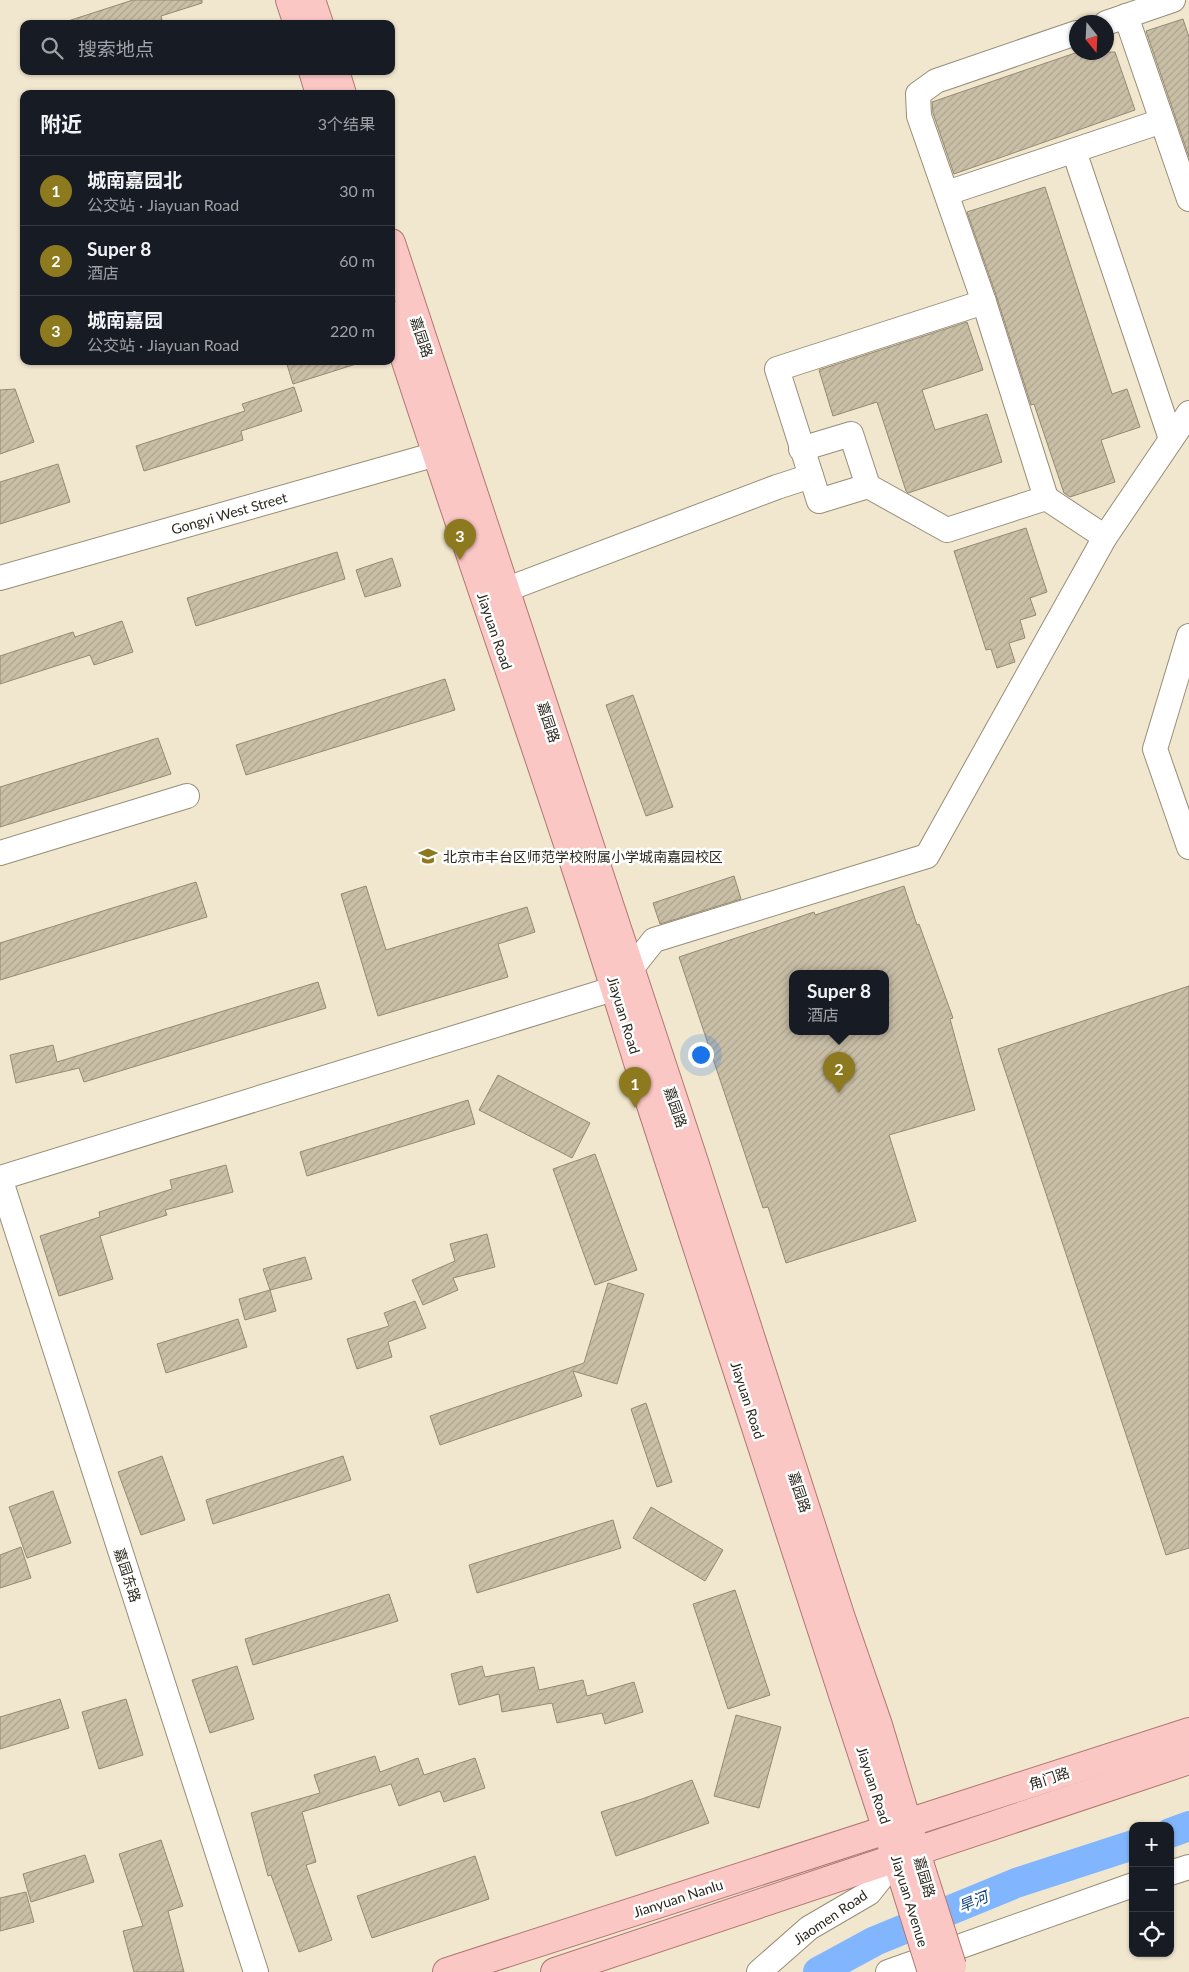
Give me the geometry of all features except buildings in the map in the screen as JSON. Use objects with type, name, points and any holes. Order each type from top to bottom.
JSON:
[{"type":"main road","points":[[290,0],[297,20]]},
{"type":"main road","points":[[311,0],[318,20]]},
{"type":"main road","points":[[314,75],[319,90]]},
{"type":"main road","points":[[336,75],[341,90]]},
{"type":"main road","name":"嘉园路","points":[[395,258],[447,451]]},
{"type":"main road","name":"Jiayuan Road","points":[[395,325],[447,451],[494,594]]},
{"type":"main road","name":"嘉园路","points":[[494,594],[836,1606],[878,1725],[899,1827],[910,1866]]},
{"type":"main road","name":"角门路","points":[[899,1827],[1189,1732]]},
{"type":"main road","name":"角门路","points":[[910,1866],[1189,1760]]},
{"type":"main road","name":"Jianyuan Nanlu","points":[[447,1972],[899,1827]]},
{"type":"main road","points":[[555,1972],[910,1866]]},
{"type":"main road","name":"Jiayuan Avenue","points":[[910,1866],[942,1970]]},
{"type":"street","points":[[1173,0],[1116,20],[1162,121],[1189,199]]},
{"type":"street","points":[[1069,35],[936,81],[918,94],[919,116],[984,302],[1046,498],[1105,537]]},
{"type":"street","points":[[947,193],[1162,121]]},
{"type":"street","points":[[1074,151],[1171,439]]},
{"type":"street","points":[[868,486],[819,501],[776,369],[984,302]]},
{"type":"street","points":[[0,1178],[623,978],[654,940],[928,856],[1105,537],[1189,412]]},
{"type":"street","points":[[802,449],[850,434],[868,486],[947,530],[1046,498]]},
{"type":"street","name":"Gongyi West Street","points":[[0,578],[447,451]]},
{"type":"street","points":[[494,594],[777,487],[811,476]]},
{"type":"street","points":[[1189,636],[1155,749],[1189,847]]},
{"type":"street","points":[[0,853],[187,796]]},
{"type":"street","name":"嘉园东路","points":[[0,1178],[256,1972]]},
{"type":"street","name":"Jiaomen Road","points":[[759,1972],[809,1928],[910,1866]]},
{"type":"street","points":[[1174,1872],[1189,1867]]},
{"type":"street","points":[[888,1972],[1129,1886]]},
{"type":"waterway","name":"旱河","points":[[1174,1832],[1189,1826]]},
{"type":"waterway","name":"旱河","points":[[818,1972],[875,1941],[1016,1883],[1129,1846]]},
{"type":"place","name":"城南嘉园","points":[[460,560]]},
{"type":"place","name":"北京市丰台区师范学校附属小学城南嘉园校区","points":[[428,856]]},
{"type":"place","name":"Super 8","points":[[839,1093]]},
{"type":"place","name":"城南嘉园北","points":[[635,1108]]}]
